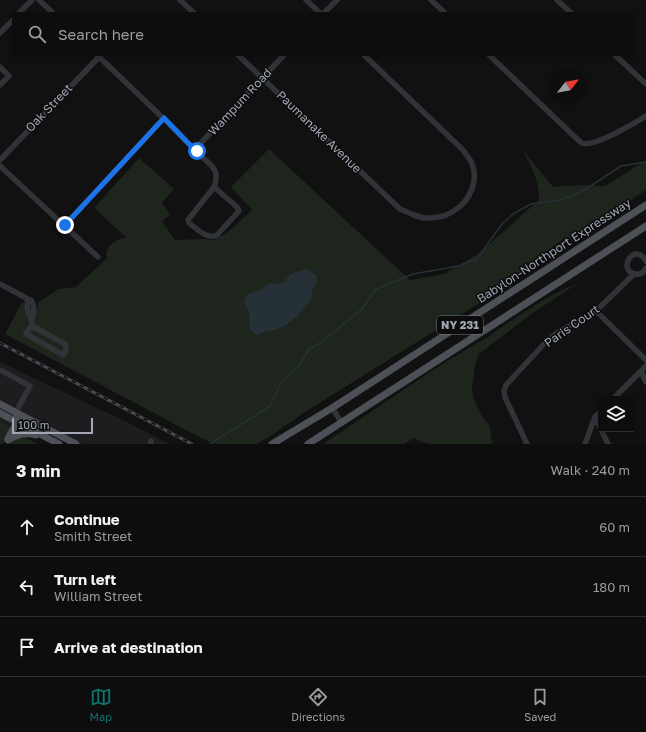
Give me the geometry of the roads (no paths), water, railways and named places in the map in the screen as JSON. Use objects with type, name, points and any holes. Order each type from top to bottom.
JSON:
[{"type":"main road","name":"Babylon-Northport Expressway","points":[[272,444],[332,408],[646,205]]},
{"type":"main road","name":"NY 231","points":[[308,444],[646,226]]},
{"type":"main road","points":[[0,404],[76,444]]},
{"type":"main road","points":[[7,442],[17,422],[14,412]]},
{"type":"main road","points":[[0,413],[56,442]]},
{"type":"main road","points":[[7,442],[16,435],[27,433],[56,442]]},
{"type":"street","points":[[20,12],[32,0]]},
{"type":"street","points":[[39,0],[52,12]]},
{"type":"street","points":[[180,0],[193,12]]},
{"type":"street","points":[[306,0],[319,12]]},
{"type":"street","points":[[325,12],[337,0]]},
{"type":"street","points":[[431,0],[444,12]]},
{"type":"street","points":[[557,0],[570,12]]},
{"type":"street","points":[[0,34],[12,21]]},
{"type":"street","points":[[98,56],[164,118],[192,147],[196,148],[198,153],[215,169],[217,173],[214,187],[188,221],[203,233],[213,237],[217,235],[239,211],[237,207],[214,187]]},
{"type":"street","name":"Oak Street","points":[[0,160],[98,56]]},
{"type":"street","name":"Paumanake Avenue","points":[[239,56],[400,209],[418,217],[428,219],[438,218],[451,213],[463,204],[473,185],[475,173],[472,161],[463,150],[365,56]]},
{"type":"street","name":"Wampum Road","points":[[196,148],[283,56]]},
{"type":"street","points":[[490,56],[582,144],[592,143],[609,136],[646,116]]},
{"type":"street","points":[[616,56],[646,84]]},
{"type":"street","points":[[0,67],[9,76],[0,84]]},
{"type":"street","points":[[65,225],[164,118]]},
{"type":"street","points":[[0,166],[98,257]]},
{"type":"street","points":[[634,274],[631,273],[627,267],[627,261],[629,258],[634,254],[637,254],[643,257],[646,261]]},
{"type":"street","name":"Paris Court","points":[[527,444],[505,397],[504,391],[506,385],[554,335],[596,311],[634,274],[644,272],[646,268]]},
{"type":"street","points":[[0,284],[28,299],[29,316],[31,318],[32,326],[26,334],[63,354],[66,350],[65,344],[32,326]]},
{"type":"street","points":[[596,311],[646,360]]},
{"type":"street","points":[[616,396],[646,366]]},
{"type":"street","points":[[0,370],[30,386],[14,412]]},
{"type":"street","points":[[640,371],[646,377]]},
{"type":"street","points":[[640,371],[646,382]]},
{"type":"street","points":[[332,408],[342,423]]},
{"type":"street","points":[[585,444],[595,418],[598,414]]},
{"type":"street","points":[[595,418],[608,444]]},
{"type":"waterway","points":[[210,444],[269,407],[282,382],[299,366],[309,349],[322,342],[362,309],[376,289],[413,274],[458,266],[477,259],[502,224],[513,214],[531,204],[560,200],[574,195],[621,166],[646,162]]},
{"type":"railway","points":[[0,343],[192,444]]}]
